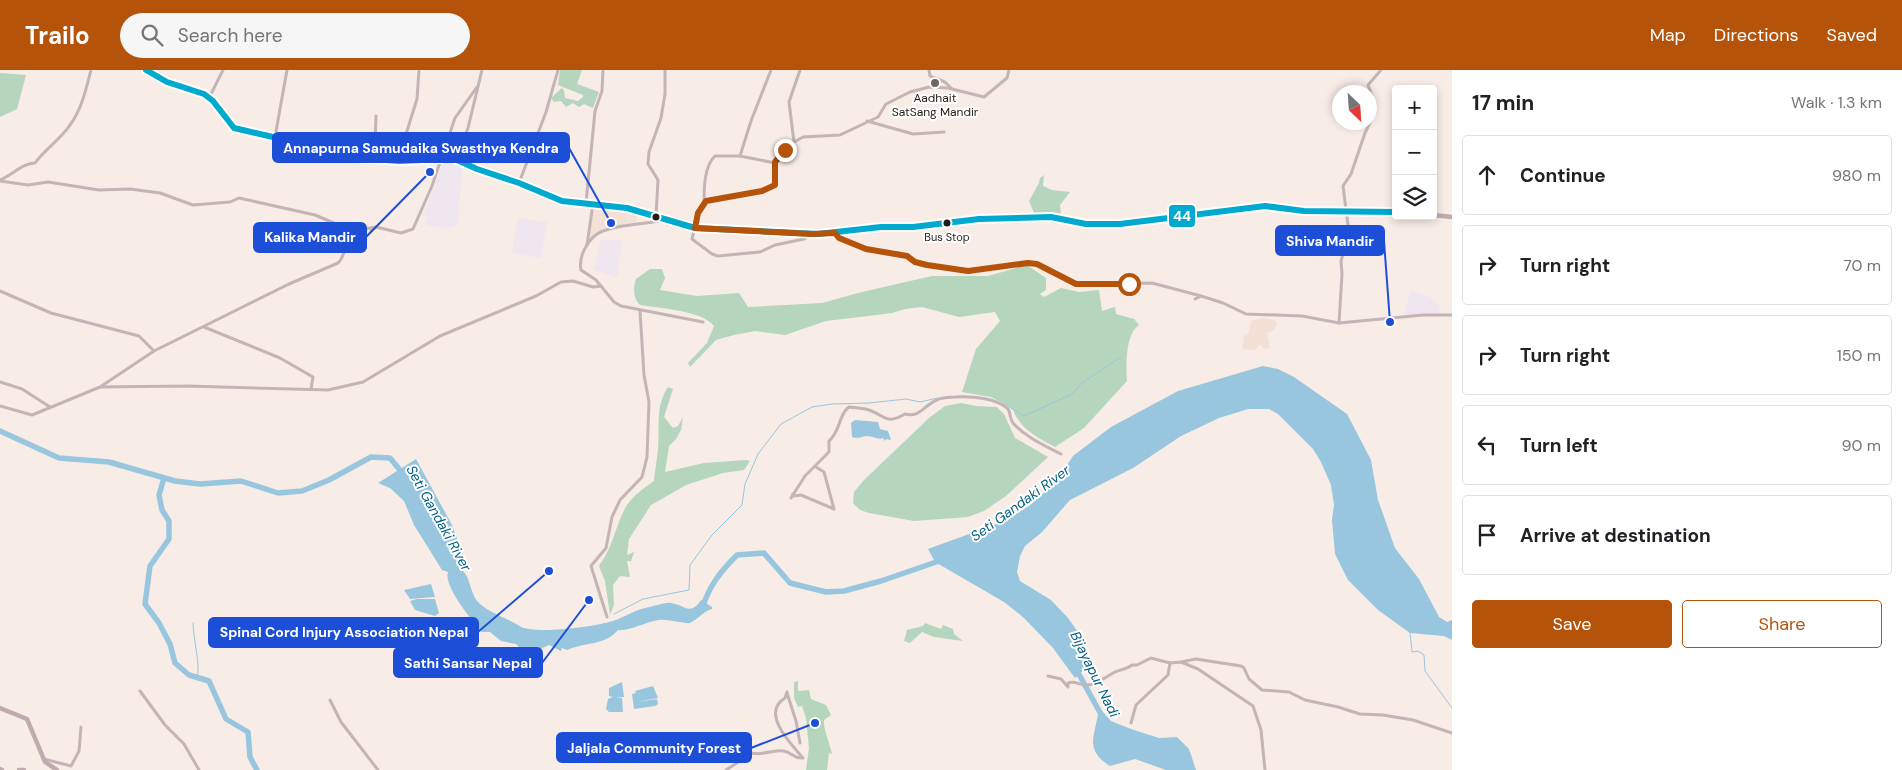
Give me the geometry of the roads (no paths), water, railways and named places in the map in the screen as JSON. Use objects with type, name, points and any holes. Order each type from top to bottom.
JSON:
[{"type":"main road","points":[[146,70],[167,82],[210,98],[232,127],[275,137],[335,156],[400,161],[442,159],[446,155],[562,201],[627,208],[695,228],[812,234],[881,227],[913,228],[979,219],[1051,217],[1086,224],[1120,224],[1265,206],[1304,211],[1392,212]]},
{"type":"main road","points":[[1437,216],[1452,218]]},
{"type":"main road","points":[[0,708],[26,719],[43,759],[48,765],[57,770]]},
{"type":"main road","points":[[19,770],[24,770]]},
{"type":"street","points":[[0,181],[29,163],[36,163],[44,150],[70,127],[81,106],[90,70]]},
{"type":"street","points":[[210,98],[223,70]]},
{"type":"street","points":[[275,137],[287,70]]},
{"type":"street","points":[[400,161],[402,147],[417,100],[419,70]]},
{"type":"street","points":[[456,160],[468,128],[482,70]]},
{"type":"street","points":[[519,183],[546,112],[558,70]]},
{"type":"street","points":[[586,204],[595,112],[602,91],[603,70]]},
{"type":"street","points":[[656,216],[658,180],[648,164],[649,152],[661,118],[666,70]]},
{"type":"street","points":[[740,156],[751,121],[771,70]]},
{"type":"street","points":[[794,142],[789,102],[800,70]]},
{"type":"street","points":[[929,70],[930,76],[944,82],[952,89]]},
{"type":"street","points":[[704,203],[773,186],[775,183],[775,162],[794,142],[803,138],[837,136],[878,117],[886,104],[910,92],[929,87],[952,89],[984,97],[1007,78],[1008,70]]},
{"type":"street","points":[[1339,323],[1341,261],[1349,233],[1343,186],[1351,174],[1375,109],[1374,98],[1368,86],[1381,70]]},
{"type":"street","points":[[0,181],[28,185],[48,182],[99,190],[130,189],[160,193],[193,205],[230,202],[239,198],[247,199],[315,215],[352,231],[376,227],[401,233],[413,229],[442,159],[455,118],[477,87]]},
{"type":"street","points":[[376,116],[376,144],[379,147]]},
{"type":"street","points":[[866,121],[910,134],[944,132]]},
{"type":"street","points":[[379,147],[402,147],[442,159]]},
{"type":"street","points":[[374,160],[379,147]]},
{"type":"street","points":[[775,162],[740,156],[715,156],[712,159],[706,180],[704,203],[698,213],[692,238],[712,254],[718,256],[760,252],[775,245],[804,240],[812,234]]},
{"type":"street","points":[[593,204],[586,245],[581,259],[581,270],[602,286],[614,302],[640,311],[648,310],[702,322]]},
{"type":"street","points":[[586,245],[604,230],[666,220]]},
{"type":"street","points":[[371,231],[376,227]]},
{"type":"street","points":[[0,406],[32,415],[100,387],[154,351],[289,284],[338,263],[343,258],[348,238],[352,231]]},
{"type":"street","points":[[835,233],[839,238],[866,249],[907,256],[915,262],[927,265],[968,271],[1028,263],[1037,264],[1076,284],[1152,283],[1223,302],[1246,314],[1302,316],[1339,323],[1423,315],[1452,315]]},
{"type":"street","points":[[100,387],[188,386],[328,390],[363,382],[440,336],[536,296],[562,282],[573,281],[594,287],[602,286]]},
{"type":"street","points":[[0,291],[51,312],[139,336],[154,351]]},
{"type":"street","points":[[1195,299],[1201,296]]},
{"type":"street","points":[[607,617],[591,566],[606,548],[612,517],[620,500],[642,477],[647,457],[650,402],[644,375],[640,311]]},
{"type":"street","points":[[204,327],[292,364],[313,377],[311,389]]},
{"type":"street","points":[[0,382],[25,390],[50,407]]},
{"type":"street","points":[[816,467],[824,472],[834,509],[801,495],[792,496],[805,476],[829,452],[829,441],[836,435],[844,411],[849,407],[868,409],[888,420],[895,420],[905,414],[913,416],[937,400],[963,397],[1003,405],[1010,411],[1013,423],[1036,441],[1061,454]]},
{"type":"street","points":[[1048,676],[1062,679],[1068,687],[1068,683],[1071,681],[1078,684],[1092,684],[1132,665],[1138,666],[1151,658],[1170,663],[1196,659],[1240,666],[1244,668],[1249,679],[1262,690],[1289,692],[1304,700],[1360,714],[1383,715],[1413,720],[1452,733]]},
{"type":"street","points":[[1181,662],[1198,669],[1254,706],[1260,730],[1265,770]]},
{"type":"street","points":[[1131,722],[1136,705],[1168,675],[1170,663]]},
{"type":"street","points":[[140,690],[165,725],[184,744],[199,770]]},
{"type":"street","points":[[726,770],[752,753],[761,755],[770,751],[783,751],[796,759],[803,758],[784,738],[778,722],[776,708],[779,702],[785,698],[787,692],[800,743]]},
{"type":"street","points":[[330,700],[342,722],[378,770]]},
{"type":"street","points":[[43,759],[71,766],[79,751],[81,727]]},
{"type":"water","points":[[1263,366],[1278,369],[1294,377],[1347,414],[1371,460],[1378,500],[1395,548],[1419,579],[1439,617],[1447,622],[1452,620],[1452,640],[1444,636],[1410,633],[1378,610],[1348,580],[1335,554],[1332,520],[1334,505],[1331,485],[1321,462],[1313,449],[1278,414],[1269,409],[1248,409],[1219,418],[1181,436],[1133,468],[1070,500],[1042,532],[1025,546],[1020,556],[1017,572],[1020,581],[1051,600],[1068,618],[1080,635],[1086,668],[1075,678],[1053,648],[1023,617],[1004,602],[935,562],[928,549],[1002,522],[1029,506],[1056,482],[1073,456],[1111,427],[1178,391]]},
{"type":"water","points":[[855,420],[878,422],[880,429],[888,431],[891,440],[886,439],[885,441],[883,438],[867,436],[852,437],[851,423]]},
{"type":"water","points":[[416,459],[452,525],[463,554],[462,570],[467,576],[477,601],[487,609],[521,627],[551,630],[590,626],[614,621],[640,609],[668,603],[690,609],[701,600],[712,607],[712,609],[690,623],[654,621],[618,630],[602,641],[567,650],[562,648],[561,651],[549,645],[540,649],[536,647],[522,650],[516,644],[501,641],[490,632],[482,632],[454,595],[450,586],[448,572],[442,570],[414,525],[404,501],[390,488],[378,483]]},
{"type":"water","points":[[431,584],[435,597],[410,599],[404,590]]},
{"type":"water","points":[[435,599],[439,613],[435,616],[415,610],[410,601]]},
{"type":"water","points":[[622,682],[624,697],[616,697],[622,698],[623,712],[609,712],[606,709],[608,699],[613,697],[609,696],[609,688]]},
{"type":"water","points":[[653,686],[658,698],[637,702],[657,699],[658,704],[634,709],[632,694],[636,693],[635,691]]},
{"type":"water","points":[[1102,711],[1111,721],[1131,729],[1159,738],[1177,737],[1189,749],[1196,770],[1166,770],[1135,759],[1110,766],[1097,754],[1093,743],[1098,714]]},
{"type":"waterway","points":[[1004,404],[1024,416],[1072,394],[1082,383],[1121,357]]},
{"type":"waterway","points":[[614,614],[643,599],[689,590],[690,565],[712,535],[742,505],[745,484],[758,454],[781,424],[812,407],[906,399],[920,402],[938,398]]},
{"type":"waterway","name":"Seti Gandaki River","points":[[0,431],[59,458],[109,462],[175,481],[200,484],[241,481],[278,493],[302,491],[329,480],[371,457],[390,458],[404,475]]},
{"type":"waterway","points":[[164,478],[159,495],[162,510],[169,521],[169,539],[150,566],[145,604],[159,623],[170,644],[175,663],[189,675],[209,681],[226,719],[248,732],[250,757],[257,770]]},
{"type":"waterway","name":"Seti Gandaki River","points":[[702,609],[708,593],[716,580],[737,555],[764,553],[790,583],[826,592],[844,591],[881,581],[942,560]]},
{"type":"waterway","points":[[193,623],[198,667],[197,677]]},
{"type":"waterway","points":[[1410,632],[1412,652],[1418,651],[1424,655],[1425,671],[1452,708]]},
{"type":"waterway","name":"Bijayapur Nadi","points":[[1076,669],[1103,718]]},
{"type":"place","name":"Aadhait SatSang Mandir","points":[[935,83]]},
{"type":"place","name":"Kalika Mandir","points":[[430,172]]},
{"type":"place","name":"Annapurna Samudaika Swasthya Kendra","points":[[611,223]]},
{"type":"place","name":"Bus Stop","points":[[947,223]]},
{"type":"place","name":"Shiva Mandir","points":[[1390,322]]},
{"type":"place","name":"Spinal Cord Injury Association Nepal","points":[[549,571]]},
{"type":"place","name":"Sathi Sansar Nepal","points":[[589,600]]},
{"type":"place","name":"Jaljala Community Forest","points":[[815,723]]}]
